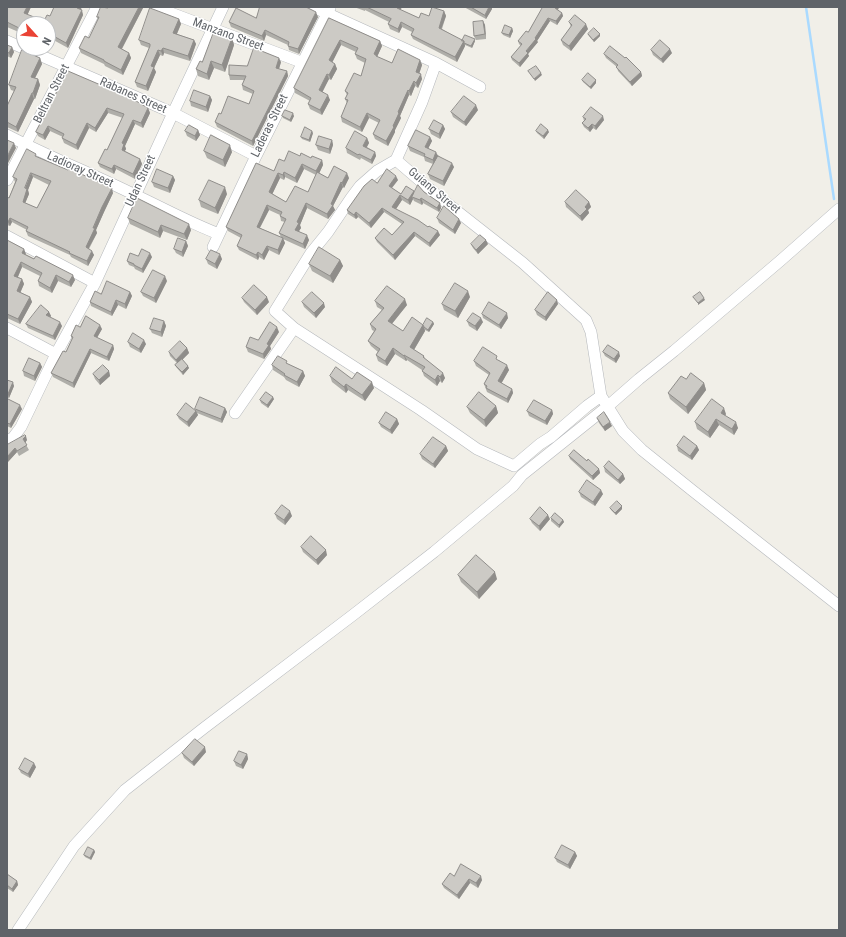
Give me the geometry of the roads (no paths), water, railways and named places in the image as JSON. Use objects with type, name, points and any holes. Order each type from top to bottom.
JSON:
[{"type":"street","name":"Beltran Street","points":[[7,180],[97,7]]},
{"type":"street","name":"Manzano Street","points":[[154,7],[301,62]]},
{"type":"street","name":"Udan Street","points":[[7,440],[12,439],[21,427],[56,354],[95,283],[223,7]]},
{"type":"street","points":[[312,7],[328,10],[436,63],[480,87]]},
{"type":"street","name":"Laderas Street","points":[[213,247],[301,62],[328,10]]},
{"type":"street","name":"Rabanes Street","points":[[7,41],[173,113],[256,156]]},
{"type":"street","name":"Guiang Street","points":[[436,63],[422,102],[396,160],[439,197],[523,263],[586,320],[591,332],[601,396],[624,431],[642,450],[839,606]]},
{"type":"street","name":"Ladioray Street","points":[[7,135],[199,226],[219,234]]},
{"type":"street","points":[[396,160],[377,171],[360,186],[328,232],[311,253],[275,311],[294,328],[381,384],[477,449],[514,466],[522,475]]},
{"type":"street","points":[[18,930],[74,846],[125,790],[434,552],[513,486],[522,475],[674,352],[839,209]]},
{"type":"street","points":[[7,236],[95,283]]},
{"type":"street","points":[[7,328],[56,354]]},
{"type":"street","points":[[234,413],[294,328]]},
{"type":"street","points":[[514,466],[540,444],[552,437],[587,406],[601,396]]},
{"type":"waterway","points":[[806,7],[834,199]]}]
